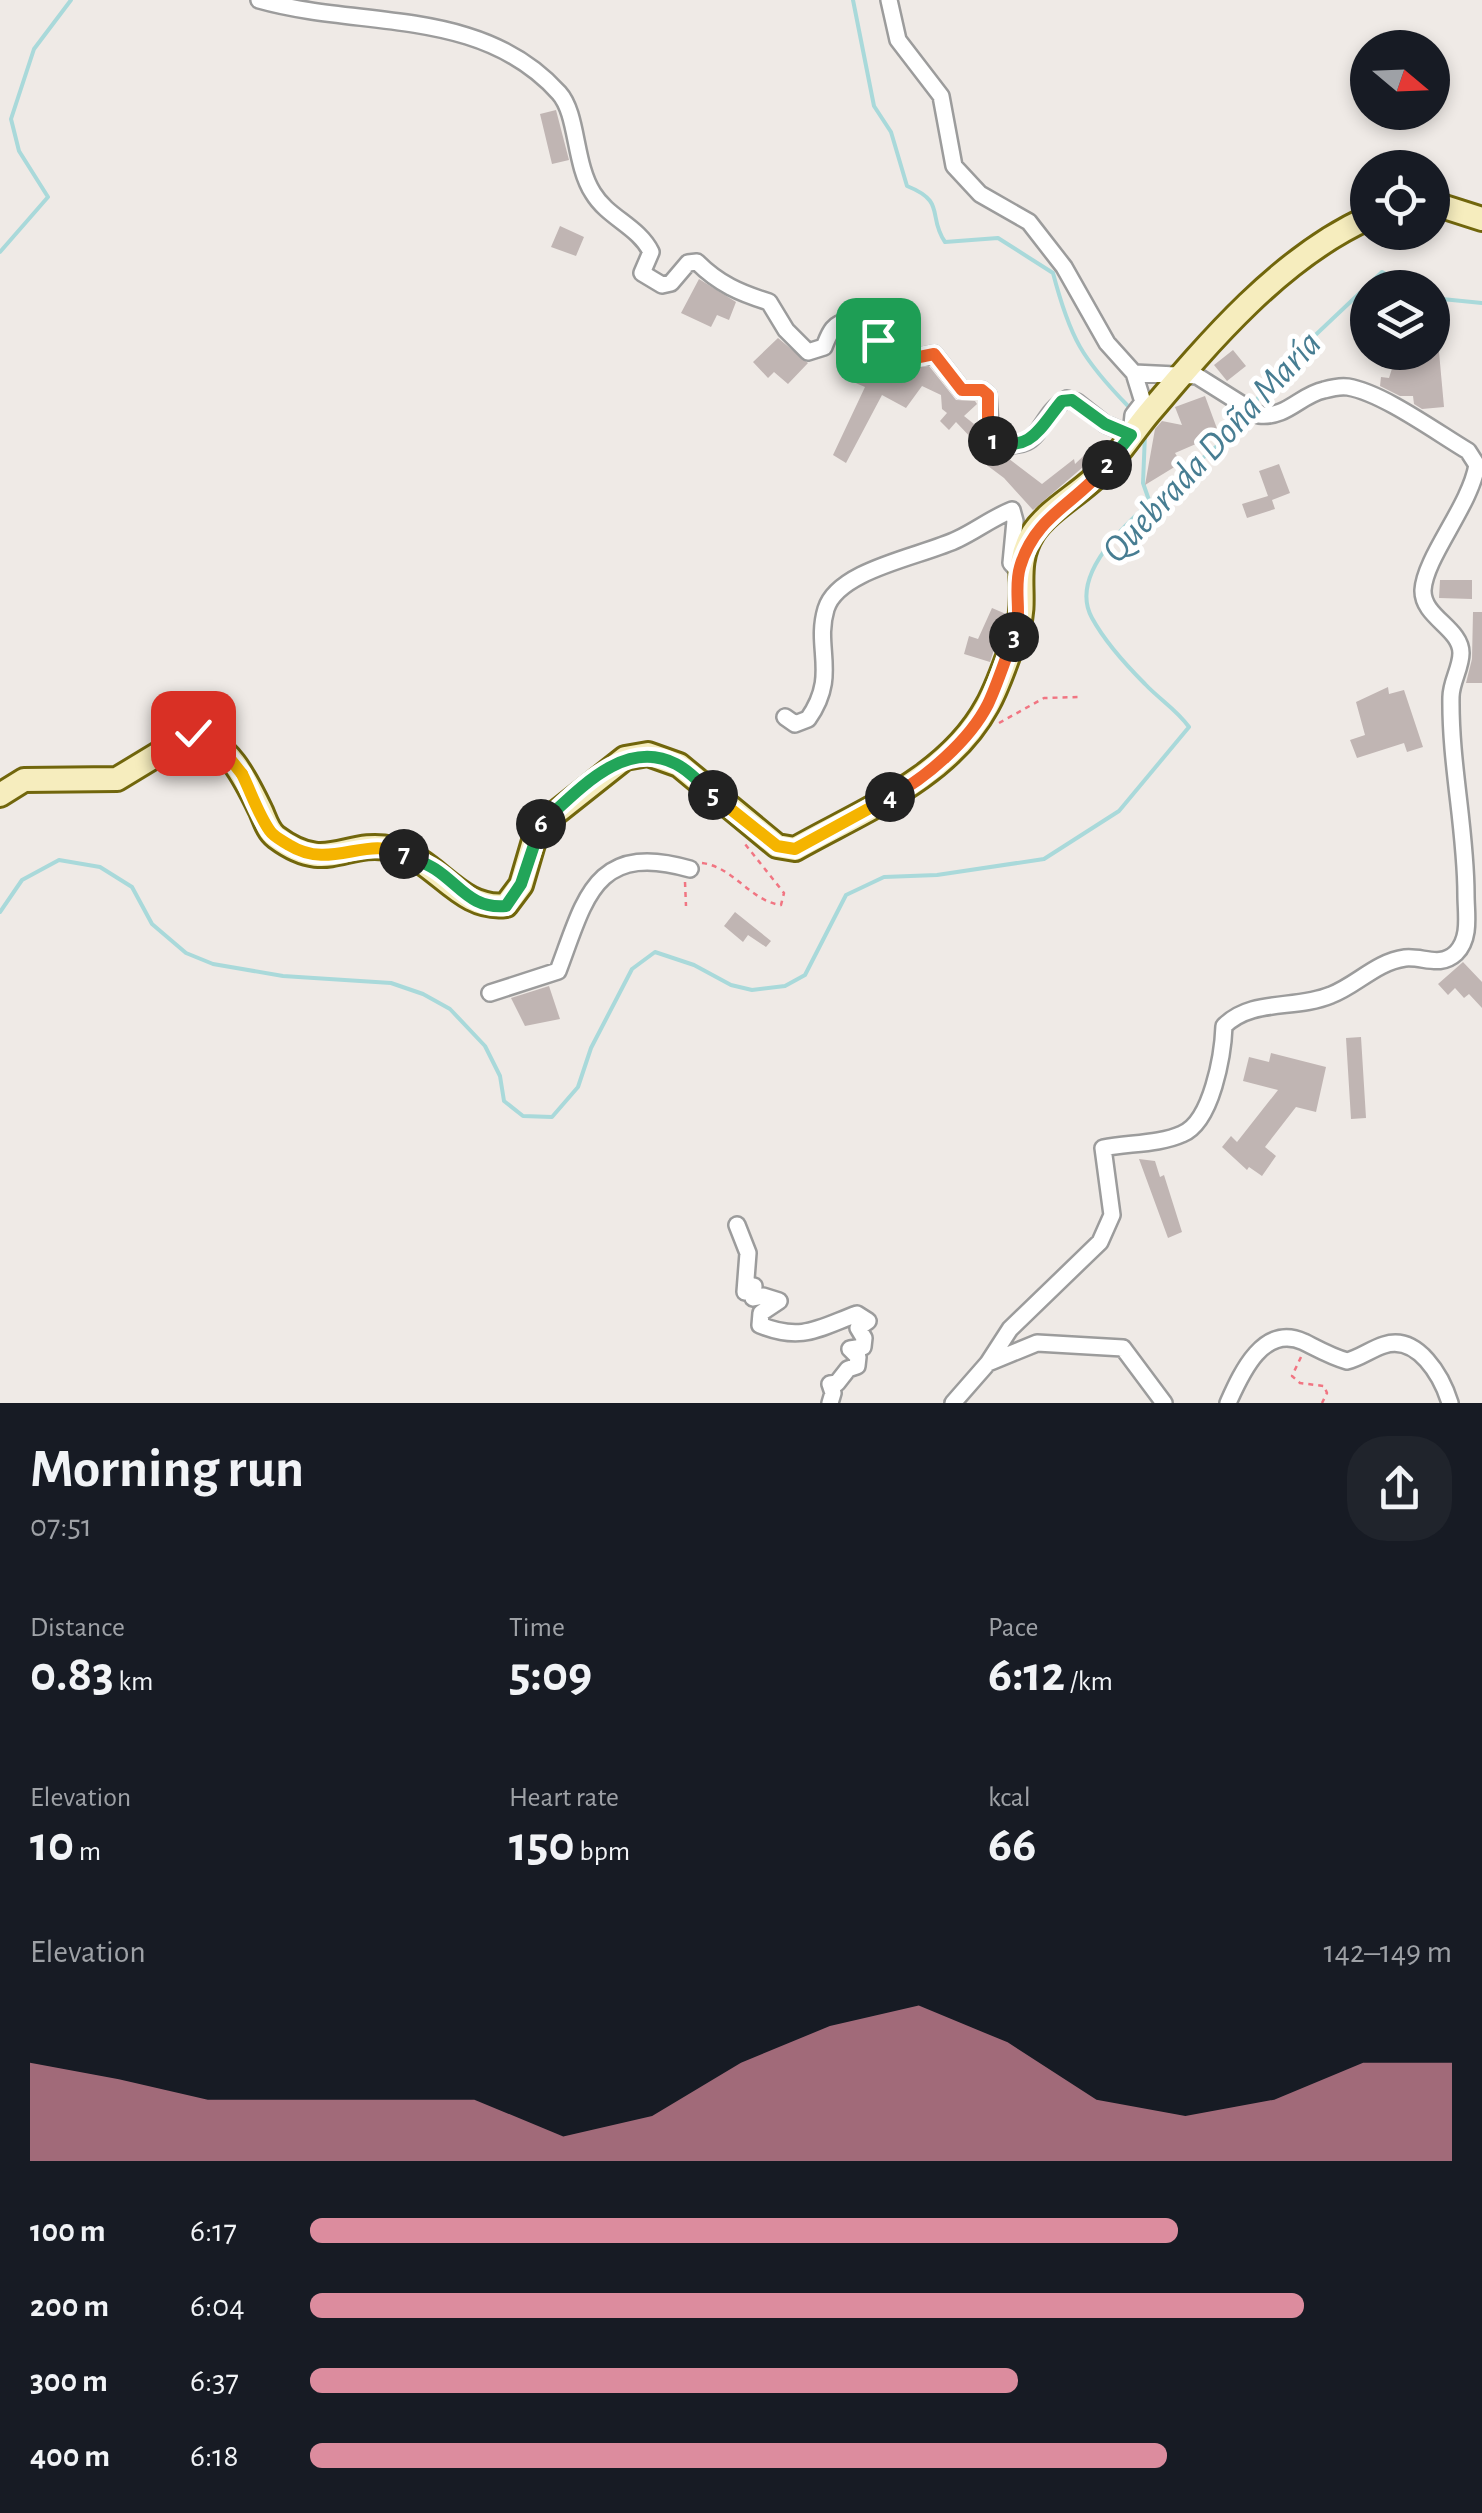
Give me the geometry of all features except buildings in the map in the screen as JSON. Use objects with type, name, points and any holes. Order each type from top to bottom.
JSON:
[{"type":"street","points":[[259,0],[385,22],[445,27],[490,45],[528,67],[562,95],[569,112],[578,166],[594,196],[644,239],[651,252],[642,273],[662,285],[671,283],[688,264],[697,262],[738,293],[769,302],[786,330],[808,352],[824,347],[830,331],[848,322],[859,346],[871,348],[885,334],[893,333],[898,336],[900,361],[934,354],[962,390],[982,390],[988,395],[991,441],[1022,444],[1037,436],[1058,405],[1067,400],[1078,402],[1105,424],[1131,435]]},
{"type":"street","points":[[889,0],[898,40],[941,96],[954,166],[980,194],[1029,222],[1064,267],[1107,343],[1134,373],[1143,402],[1132,416],[1131,435]]},
{"type":"street","points":[[1450,209],[1482,219]]},
{"type":"street","points":[[0,795],[24,780],[117,779],[193,733],[215,740],[239,769],[272,834],[303,853],[326,858],[364,849],[393,849],[437,870],[460,893],[486,908],[506,906],[521,884],[538,826],[624,758],[648,754],[679,765],[777,846],[795,849],[906,789],[969,729],[986,707],[1020,623],[1018,571],[1034,532],[1102,472],[1180,376],[1243,308],[1309,251],[1350,226]]},
{"type":"street","points":[[953,1403],[988,1364],[1010,1328],[1100,1242],[1112,1216],[1103,1148],[1183,1134],[1198,1123],[1222,1056],[1224,1026],[1237,1012],[1333,994],[1367,971],[1406,958],[1435,962],[1454,956],[1466,940],[1466,849],[1450,693],[1462,652],[1457,640],[1429,610],[1422,592],[1426,576],[1474,484],[1477,465],[1468,451],[1380,400],[1347,386],[1319,391],[1295,408],[1271,416],[1259,415],[1197,376],[1134,373]]},
{"type":"street","points":[[785,717],[795,724],[808,720],[822,694],[826,608],[836,592],[890,561],[956,540],[1012,510],[1015,520],[1011,563],[1018,571]]},
{"type":"street","points":[[490,993],[558,970],[572,924],[601,878],[610,872],[626,864],[690,869]]},
{"type":"street","points":[[737,1225],[748,1253],[744,1292],[754,1286],[752,1298],[763,1296],[779,1301],[762,1313],[760,1325],[812,1334],[841,1317],[857,1314],[868,1321],[858,1328],[863,1347],[850,1348],[858,1357],[857,1366],[848,1368],[838,1383],[830,1384],[834,1393],[829,1403],[816,1403]]},
{"type":"street","points":[[1228,1403],[1261,1348],[1284,1338],[1304,1342],[1347,1361],[1386,1345],[1398,1343],[1412,1348],[1438,1374],[1450,1403]]},
{"type":"street","points":[[988,1364],[1037,1343],[1123,1348],[1164,1403]]},
{"type":"path","points":[[969,729],[986,728],[1044,698],[1080,698]]},
{"type":"path","points":[[686,906],[684,888],[690,869],[697,864],[719,868],[780,905],[784,893],[739,836]]},
{"type":"path","points":[[1304,1342],[1305,1352],[1292,1376],[1300,1383],[1324,1386],[1322,1403]]},
{"type":"waterway","points":[[0,252],[48,197],[19,151],[11,119],[34,49],[71,0]]},
{"type":"waterway","points":[[853,0],[874,106],[891,132],[907,186],[932,204],[945,242],[998,238],[1053,273],[1065,315],[1080,346],[1129,407]]},
{"type":"waterway","name":"Quebrada Doña María","points":[[1450,300],[1482,303]]},
{"type":"waterway","name":"Quebrada Doña María","points":[[1253,406],[1271,377],[1350,302]]},
{"type":"waterway","name":"Quebrada Doña María","points":[[0,912],[22,880],[59,860],[100,867],[132,887],[152,924],[186,953],[213,964],[283,976],[391,983],[423,994],[450,1009],[485,1046],[500,1076],[504,1101],[523,1116],[552,1117],[578,1087],[591,1048],[632,969],[655,952],[694,965],[731,985],[752,990],[785,986],[805,975],[846,895],[884,877],[937,875],[1044,859],[1119,811],[1189,727],[1109,644],[1092,618],[1087,591],[1096,564],[1116,536],[1248,414]]},
{"type":"waterway","points":[[1145,434],[1143,483],[1150,503]]},
{"type":"route","points":[[193,733],[215,740],[239,769],[272,834],[303,853],[326,858],[364,849],[393,849],[437,870],[460,893],[486,908],[506,906],[521,884],[538,826],[624,758],[648,754],[679,765],[777,846],[795,849],[906,789],[958,742],[986,707],[1020,623],[1018,571],[1034,532],[1102,472],[1131,435],[1105,424],[1078,402],[1067,400],[1058,405],[1037,436],[1022,444],[991,441],[988,395],[982,390],[962,390],[934,354],[900,361],[898,336],[893,333],[878,340]]}]
